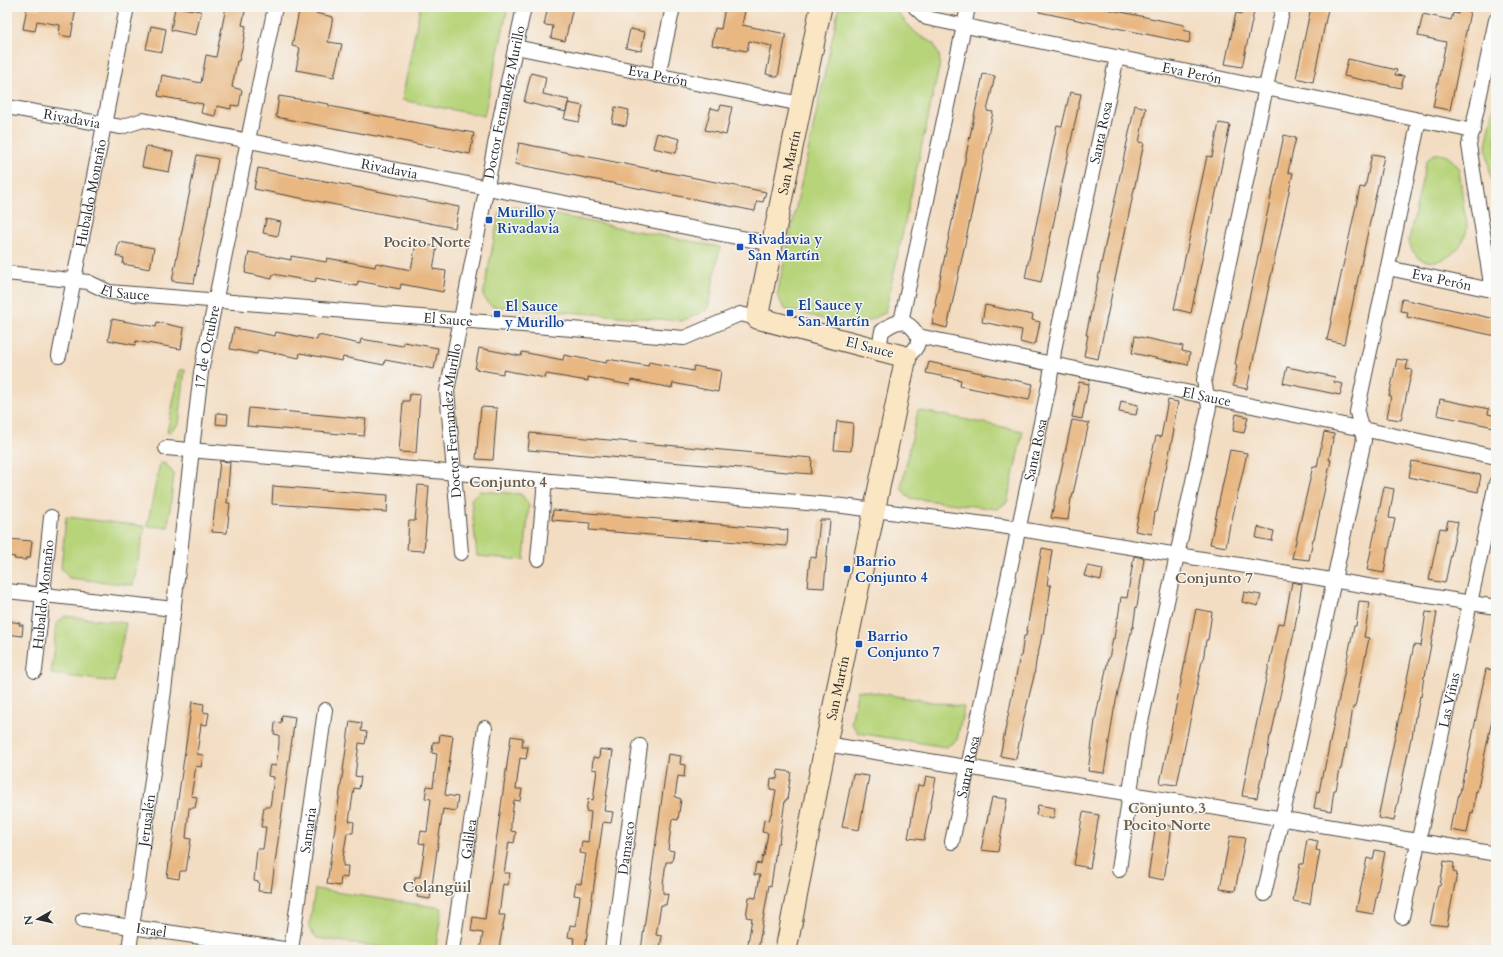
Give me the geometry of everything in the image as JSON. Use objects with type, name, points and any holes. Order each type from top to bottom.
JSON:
[{"type":"street","name":"Hubaldo Montaño","points":[[59,356],[127,7]]},
{"type":"street","name":"17 de Octubre","points":[[164,690],[201,372],[275,7]]},
{"type":"street","name":"Doctor Fernandez Murillo","points":[[461,553],[447,391],[524,7]]},
{"type":"street","points":[[658,76],[673,7]]},
{"type":"street","name":"San Martín","points":[[756,318],[821,7]]},
{"type":"street","name":"Eva Perón","points":[[915,7],[927,18],[1473,131]]},
{"type":"street","points":[[901,322],[968,7]]},
{"type":"street","points":[[1119,870],[1138,736],[1208,407],[1204,380],[1283,7]]},
{"type":"street","points":[[1494,290],[1470,145],[1496,20]]},
{"type":"street","name":"Eva Perón","points":[[515,48],[801,104]]},
{"type":"street","name":"Santa Rosa","points":[[952,842],[1049,385],[1054,345],[1117,57]]},
{"type":"street","name":"Rivadavia","points":[[7,107],[121,126],[143,120],[772,244]]},
{"type":"street","points":[[1264,894],[1282,819],[1364,440],[1357,412],[1419,120]]},
{"type":"street","name":"Eva Perón","points":[[1388,268],[1494,290]]},
{"type":"street","name":"El Sauce","points":[[7,273],[88,282],[109,292],[684,338],[740,314],[906,357]]},
{"type":"street","points":[[883,351],[880,342],[882,331],[896,323],[901,322],[910,325],[918,336],[917,346],[906,357]]},
{"type":"street","name":"El Sauce","points":[[918,336],[1496,457]]},
{"type":"street","name":"San Martín","points":[[786,950],[826,744],[906,357]]},
{"type":"street","points":[[166,448],[843,506],[1018,529],[1496,607]]},
{"type":"street","points":[[538,559],[545,480]]},
{"type":"street","name":"Las Viñas","points":[[1402,917],[1496,483]]},
{"type":"street","name":"Hubaldo Montaño","points":[[35,671],[50,517]]},
{"type":"street","points":[[7,591],[174,609]]},
{"type":"street","name":"Jerusalén","points":[[129,950],[164,690]]},
{"type":"street","name":"Samaria","points":[[291,950],[325,710]]},
{"type":"street","name":"Galilea","points":[[452,950],[485,728]]},
{"type":"street","points":[[826,744],[1491,853]]},
{"type":"street","name":"Damasco","points":[[612,950],[640,746]]},
{"type":"street","name":"Israel","points":[[83,920],[291,950]]},
{"type":"green space","points":[[420,7],[508,7],[484,116],[402,100]]},
{"type":"green space","points":[[839,7],[892,7],[916,33],[934,44],[939,55],[940,63],[885,313],[855,327],[785,309],[777,296]]},
{"type":"green space","points":[[1496,96],[1496,213],[1486,146]]},
{"type":"green space","points":[[1434,154],[1442,154],[1448,157],[1458,167],[1467,228],[1463,240],[1457,249],[1438,261],[1429,261],[1420,259],[1413,252],[1409,240],[1426,163]]},
{"type":"green space","points":[[509,206],[720,247],[708,309],[682,321],[491,306],[483,296],[499,213]]},
{"type":"green space","points":[[180,370],[185,370],[179,424],[167,432]]},
{"type":"green space","points":[[918,410],[1023,431],[1007,502],[997,509],[909,498],[901,488]]},
{"type":"green space","points":[[160,463],[166,464],[174,474],[168,527],[147,526]]},
{"type":"green space","points":[[479,491],[521,494],[529,504],[524,560],[477,556],[471,499]]},
{"type":"green space","points":[[66,517],[145,526],[133,585],[69,578],[61,568]]},
{"type":"green space","points":[[65,616],[126,623],[114,682],[51,674],[56,624]]},
{"type":"green space","points":[[858,690],[964,707],[957,740],[946,747],[858,733],[851,723]]},
{"type":"green space","points":[[315,889],[442,908],[436,946],[431,950],[400,950],[317,938],[309,928]]},
{"type":"building","points":[[27,7],[39,9],[40,7],[76,7],[71,37],[59,35],[60,25],[37,21],[35,31],[23,29]]},
{"type":"building","points":[[175,7],[201,11],[196,35],[171,30]]},
{"type":"building","points":[[226,7],[246,7],[242,25],[246,26],[243,44],[239,61],[237,61],[232,87],[242,90],[239,106],[231,105],[231,109],[217,106],[215,116],[201,113],[203,104],[158,96],[162,75],[201,83],[206,55],[216,57]]},
{"type":"building","points":[[302,7],[316,10],[315,13],[333,17],[328,42],[342,44],[334,77],[296,70],[300,48],[292,46],[299,11],[301,11]]},
{"type":"building","points":[[548,7],[573,7],[565,41],[551,38],[553,26],[544,25]]},
{"type":"building","points":[[725,7],[745,11],[742,25],[786,34],[778,77],[766,74],[772,46],[749,41],[747,51],[712,45],[715,28],[721,29]]},
{"type":"building","points":[[1040,7],[1097,7],[1184,25],[1183,30],[1191,32],[1189,43],[1039,12]]},
{"type":"building","points":[[1243,7],[1255,7],[1242,67],[1225,64],[1236,13],[1241,14]]},
{"type":"building","points":[[1311,7],[1323,7],[1328,9],[1313,82],[1296,78]]},
{"type":"building","points":[[1459,7],[1471,7],[1450,110],[1433,107],[1446,42],[1418,36],[1423,14],[1451,20],[1453,13],[1458,14]]},
{"type":"building","points":[[151,26],[166,29],[162,52],[146,49]]},
{"type":"building","points":[[630,29],[645,32],[641,51],[626,48]]},
{"type":"building","points":[[1348,59],[1397,70],[1395,75],[1404,76],[1401,88],[1344,76]]},
{"type":"building","points":[[531,73],[546,77],[543,94],[569,100],[566,112],[524,102]]},
{"type":"building","points":[[983,74],[995,76],[987,111],[993,112],[947,328],[932,324],[935,303]]},
{"type":"building","points":[[1070,92],[1081,94],[1041,282],[1025,278],[1057,125],[1062,126]]},
{"type":"building","points":[[279,96],[329,104],[329,106],[474,133],[470,154],[276,117]]},
{"type":"building","points":[[568,103],[583,106],[579,122],[564,119]]},
{"type":"building","points":[[721,105],[732,107],[726,135],[705,130],[711,108],[719,110]]},
{"type":"building","points":[[1135,105],[1146,108],[1139,142],[1144,143],[1098,359],[1084,356],[1088,335],[1086,335]]},
{"type":"building","points":[[615,107],[629,110],[626,126],[612,123]]},
{"type":"building","points":[[1219,123],[1230,125],[1191,313],[1174,309],[1207,156],[1212,157]]},
{"type":"building","points":[[657,133],[680,139],[676,153],[653,148]]},
{"type":"building","points":[[1284,135],[1296,138],[1288,172],[1293,173],[1247,389],[1233,386],[1237,365],[1235,364]]},
{"type":"building","points":[[519,143],[766,192],[763,202],[757,201],[755,211],[515,164]]},
{"type":"building","points":[[146,146],[173,152],[169,172],[142,167]]},
{"type":"building","points":[[1372,154],[1384,156],[1344,344],[1327,340],[1360,187],[1365,188]]},
{"type":"building","points":[[197,155],[218,159],[194,283],[172,281]]},
{"type":"building","points":[[258,168],[459,207],[455,228],[254,189]]},
{"type":"building","points":[[266,219],[281,222],[278,236],[263,233]]},
{"type":"building","points":[[119,242],[154,248],[150,269],[123,264],[124,258],[116,256]]},
{"type":"building","points":[[416,243],[437,247],[433,269],[446,271],[443,292],[401,284],[400,289],[358,281],[357,286],[316,278],[315,282],[273,274],[272,279],[245,273],[249,252],[291,260],[291,256],[326,262],[327,258],[375,267],[376,263],[411,270]]},
{"type":"building","points":[[1402,299],[1496,319],[1496,336],[1407,317],[1408,312],[1400,311]]},
{"type":"building","points":[[985,305],[1033,315],[1032,320],[1040,322],[1036,342],[1031,345],[1020,342],[1022,330],[982,322]]},
{"type":"building","points":[[112,319],[156,327],[157,322],[184,328],[181,349],[136,341],[135,345],[108,340]]},
{"type":"building","points":[[234,328],[275,336],[276,332],[317,340],[318,335],[360,344],[361,339],[403,346],[404,342],[438,348],[434,369],[385,360],[384,365],[343,357],[342,361],[300,353],[299,358],[258,350],[257,354],[230,349]]},
{"type":"building","points":[[1135,336],[1183,346],[1182,351],[1190,353],[1188,365],[1132,353]]},
{"type":"building","points":[[479,348],[521,356],[522,352],[563,360],[564,355],[606,363],[607,359],[648,366],[649,362],[693,371],[694,366],[721,371],[718,392],[673,383],[672,388],[631,380],[630,385],[588,377],[588,381],[546,374],[545,378],[503,370],[503,374],[475,369]]},
{"type":"building","points":[[1397,359],[1408,361],[1406,369],[1412,370],[1401,420],[1387,418],[1391,396],[1389,396]]},
{"type":"building","points":[[929,362],[1033,384],[1029,400],[960,386],[961,380],[926,373]]},
{"type":"building","points":[[1287,367],[1335,377],[1334,382],[1343,384],[1340,395],[1283,383]]},
{"type":"building","points":[[1079,382],[1089,384],[1082,419],[1072,417]]},
{"type":"building","points":[[410,394],[420,395],[416,453],[399,452],[403,401],[409,401]]},
{"type":"building","points":[[1440,399],[1489,409],[1488,414],[1496,416],[1494,427],[1437,415]]},
{"type":"building","points":[[1168,400],[1178,402],[1174,430],[1157,512],[1155,512],[1152,534],[1135,531],[1156,436],[1161,437]]},
{"type":"building","points":[[1121,401],[1138,405],[1136,415],[1119,412]]},
{"type":"building","points":[[481,407],[497,408],[493,460],[476,459]]},
{"type":"building","points":[[249,408],[366,419],[364,436],[247,426]]},
{"type":"building","points":[[217,413],[228,414],[227,425],[216,424]]},
{"type":"building","points":[[1236,414],[1248,417],[1244,433],[1233,431]]},
{"type":"building","points":[[1072,420],[1089,423],[1071,498],[1068,520],[1051,518]]},
{"type":"building","points":[[837,421],[853,423],[851,451],[834,450]]},
{"type":"building","points":[[1324,432],[1334,434],[1329,460],[1331,460],[1309,560],[1292,558],[1313,466],[1317,467]]},
{"type":"building","points":[[530,433],[812,458],[811,474],[528,450]]},
{"type":"building","points":[[1230,450],[1247,453],[1226,547],[1210,544]]},
{"type":"building","points":[[220,461],[230,462],[227,503],[230,503],[227,533],[212,532]]},
{"type":"building","points":[[1412,461],[1481,475],[1478,492],[1409,477]]},
{"type":"building","points":[[418,485],[429,486],[424,551],[407,550],[409,521],[415,521]]},
{"type":"building","points":[[273,486],[388,495],[387,512],[272,504]]},
{"type":"building","points":[[1384,487],[1394,489],[1389,518],[1395,519],[1384,573],[1367,570]]},
{"type":"building","points":[[553,510],[788,530],[787,546],[589,530],[590,523],[552,520]]},
{"type":"building","points":[[820,520],[830,520],[824,588],[807,587],[810,557],[816,558]]},
{"type":"building","points":[[1448,520],[1458,522],[1445,583],[1429,580],[1440,528],[1446,529]]},
{"type":"building","points":[[1258,527],[1274,531],[1272,541],[1256,538]]},
{"type":"building","points":[[7,539],[32,541],[30,558],[26,558],[26,560],[14,559],[15,557],[7,556]]},
{"type":"building","points":[[1042,548],[1052,550],[1047,585],[1051,585],[1043,635],[1042,634],[1037,655],[1034,676],[1016,759],[1000,756],[1024,636],[1026,636]]},
{"type":"building","points":[[1134,556],[1144,558],[1137,607],[1114,710],[1104,773],[1088,771],[1095,721],[1113,638],[1114,639],[1121,597],[1127,598]]},
{"type":"building","points":[[1087,566],[1103,569],[1101,580],[1084,576]]},
{"type":"building","points":[[1292,582],[1302,584],[1294,633],[1270,736],[1267,757],[1257,798],[1242,796],[1278,623],[1284,624]]},
{"type":"building","points":[[1244,592],[1261,595],[1258,606],[1242,602]]},
{"type":"building","points":[[1359,601],[1370,602],[1364,637],[1369,638],[1355,707],[1353,707],[1346,749],[1345,748],[1336,790],[1334,790],[1331,811],[1314,808],[1317,791],[1319,792],[1324,771],[1354,626],[1356,626]]},
{"type":"building","points":[[1196,609],[1212,612],[1208,640],[1206,640],[1177,785],[1160,783]]},
{"type":"building","points":[[1426,612],[1437,613],[1421,697],[1420,696],[1415,717],[1412,738],[1394,821],[1378,818],[1414,645],[1421,646]]},
{"type":"building","points":[[8,621],[23,625],[22,636],[7,634]]},
{"type":"building","points":[[1486,669],[1496,670],[1496,709],[1490,729],[1477,792],[1476,791],[1473,813],[1471,812],[1467,833],[1450,830],[1453,813],[1455,814],[1464,772],[1465,773]]},
{"type":"building","points":[[192,702],[204,704],[203,712],[209,713],[207,725],[201,724],[197,754],[203,755],[201,767],[196,766],[191,796],[197,797],[195,808],[189,808],[186,838],[191,839],[186,871],[180,871],[179,879],[167,877]]},
{"type":"building","points":[[282,715],[295,717],[271,892],[258,891],[259,882],[254,881],[257,849],[263,849],[266,827],[261,827],[264,807],[270,807],[274,777],[268,776],[270,765],[276,766],[279,744],[279,735],[274,734],[275,722],[281,723]]},
{"type":"building","points":[[350,721],[362,723],[361,731],[367,732],[365,744],[359,743],[355,776],[361,777],[359,789],[354,788],[349,821],[354,822],[353,833],[347,833],[343,857],[343,866],[348,866],[347,878],[341,877],[340,886],[327,884]]},
{"type":"building","points":[[440,734],[453,736],[445,795],[458,797],[456,811],[443,809],[430,899],[417,897],[419,889],[413,888],[415,877],[420,877],[424,852],[425,844],[419,843],[421,831],[427,832],[431,799],[425,798],[427,786],[433,787],[437,754],[432,753],[433,742],[439,742]]},
{"type":"building","points":[[511,736],[523,738],[522,747],[528,747],[526,759],[520,758],[516,789],[522,789],[520,801],[514,800],[511,831],[516,832],[514,843],[509,842],[504,873],[510,873],[508,885],[503,884],[499,915],[505,915],[499,948],[494,947],[493,950],[480,950],[483,933],[471,931],[473,917],[485,919]]},
{"type":"building","points":[[600,749],[613,751],[604,811],[613,812],[611,823],[603,822],[585,948],[573,946],[574,938],[568,937],[570,925],[576,926],[580,896],[574,895],[576,883],[581,884],[586,854],[580,853],[582,841],[588,842],[591,812],[586,811],[588,799],[593,800],[597,770],[592,769],[593,757],[599,758]]},
{"type":"building","points":[[668,754],[681,756],[680,764],[685,765],[684,777],[678,776],[675,797],[681,799],[678,820],[672,819],[668,850],[674,851],[672,862],[666,862],[663,893],[668,894],[666,905],[661,905],[656,935],[662,936],[660,948],[654,947],[654,950],[641,950]]},
{"type":"building","points":[[778,770],[791,772],[787,800],[785,800],[779,843],[777,843],[771,886],[769,885],[758,950],[747,950],[752,918],[746,917],[749,897],[756,898],[760,875],[754,875],[756,863],[761,864],[763,855],[764,856],[768,833],[762,832],[764,820],[769,821],[772,813],[776,790],[770,789],[771,778],[777,779]]},
{"type":"building","points":[[853,774],[869,776],[859,830],[842,827]]},
{"type":"building","points":[[926,776],[936,778],[924,840],[908,838],[918,785],[924,786]]},
{"type":"building","points":[[992,797],[1007,799],[998,852],[981,850]]},
{"type":"building","points":[[1038,805],[1055,808],[1053,819],[1036,815]]},
{"type":"building","points":[[1083,812],[1099,815],[1090,868],[1074,865]]},
{"type":"building","points":[[1156,824],[1172,826],[1164,880],[1148,877]]},
{"type":"building","points":[[1230,836],[1245,838],[1235,891],[1220,889]]},
{"type":"building","points":[[1307,839],[1318,841],[1316,850],[1320,851],[1310,904],[1293,901],[1300,864],[1303,864]]},
{"type":"building","points":[[1375,850],[1385,852],[1373,914],[1356,911],[1367,858],[1373,860]]},
{"type":"building","points":[[1444,861],[1454,863],[1453,872],[1457,873],[1447,926],[1430,924],[1438,886],[1440,886]]},
{"type":"place","name":"Murillo y Rivadavia","points":[[489,220]]},
{"type":"place","name":"Rivadavia y San Martín","points":[[740,247]]},
{"type":"place","name":"El Sauce y San Martín","points":[[790,313]]},
{"type":"place","name":"El Sauce y Murillo","points":[[497,314]]},
{"type":"place","name":"Barrio Conjunto 4","points":[[847,569]]},
{"type":"place","name":"Barrio Conjunto 7","points":[[859,644]]},
{"type":"district","name":"Pocito Norte","points":[[427,242]]},
{"type":"district","name":"Conjunto 4","points":[[508,482]]},
{"type":"district","name":"Conjunto 7","points":[[1214,578]]},
{"type":"district","name":"Conjunto 3 Pocito Norte","points":[[1167,816]]},
{"type":"district","name":"Colangüil","points":[[437,887]]}]
